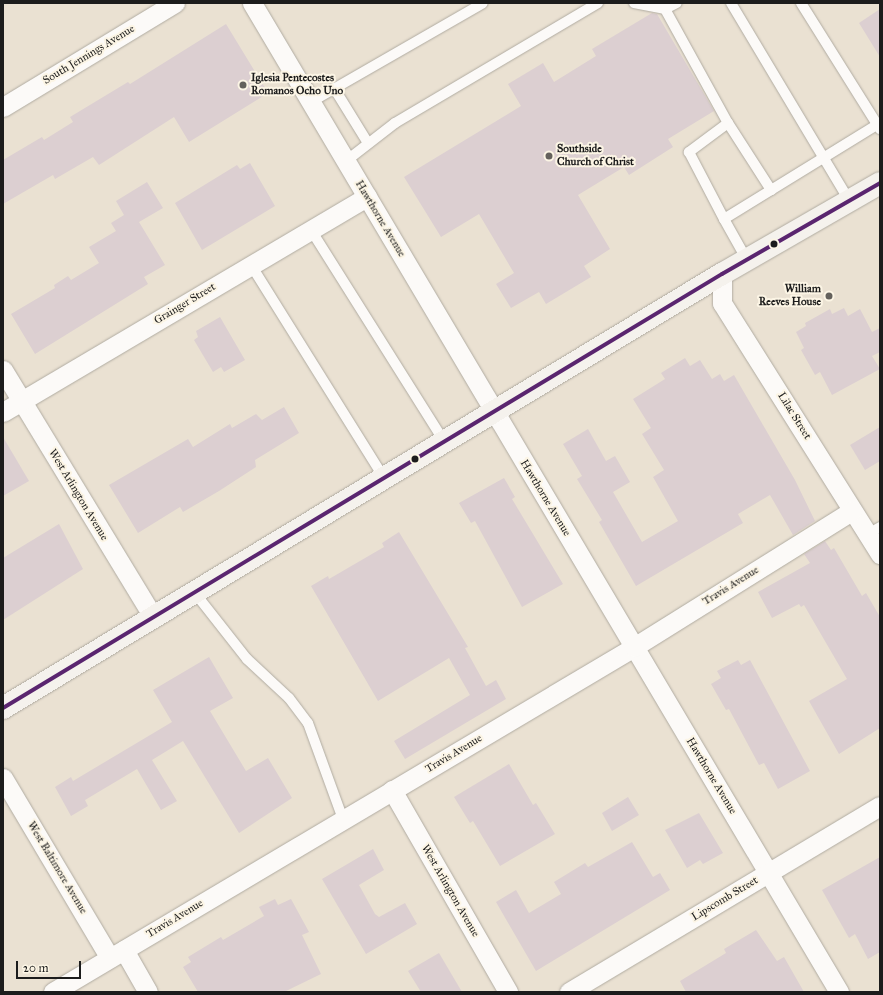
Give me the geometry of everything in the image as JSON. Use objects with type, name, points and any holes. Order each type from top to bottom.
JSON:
[{"type":"main road","points":[[3,708],[722,274],[880,183]]},
{"type":"street","name":"South Jennings Avenue","points":[[3,107],[176,3]]},
{"type":"street","name":"Hawthorne Avenue","points":[[252,3],[839,992]]},
{"type":"street","name":"Grainger Street","points":[[3,412],[366,197]]},
{"type":"street","name":"Lilac Street","points":[[722,274],[722,303],[852,511],[874,530],[880,554]]},
{"type":"street","name":"West Arlington Avenue","points":[[3,370],[154,618]]},
{"type":"street","name":"Travis Avenue","points":[[53,992],[634,647],[852,511]]},
{"type":"street","name":"West Baltimore Avenue","points":[[3,778],[117,954],[148,992]]},
{"type":"street","name":"West Arlington Avenue","points":[[392,790],[508,992]]},
{"type":"street","name":"Lipscomb Street","points":[[569,992],[880,806]]},
{"type":"lane","points":[[311,102],[483,3]]},
{"type":"lane","points":[[346,161],[395,123],[598,3]]},
{"type":"lane","points":[[634,3],[665,9],[677,3]]},
{"type":"lane","points":[[731,3],[849,200]]},
{"type":"lane","points":[[724,219],[824,157],[879,126],[801,3]]},
{"type":"lane","points":[[665,9],[728,123],[771,190]]},
{"type":"lane","points":[[334,88],[368,143]]},
{"type":"lane","points":[[728,123],[689,152],[747,260]]},
{"type":"lane","points":[[311,230],[444,441]]},
{"type":"lane","points":[[251,265],[384,478]]},
{"type":"lane","points":[[195,593],[247,659],[289,698],[308,723],[343,819]]},
{"type":"building","points":[[880,9],[880,57],[859,23]]},
{"type":"building","name":"Southside Church of Christ","points":[[652,13],[657,14],[714,111],[668,139],[673,147],[629,175],[624,167],[578,195],[610,249],[584,266],[591,277],[546,304],[539,292],[511,308],[496,284],[514,273],[479,214],[441,237],[404,177],[521,106],[508,84],[543,63],[554,82],[596,56],[592,49]]},
{"type":"building","points":[[226,24],[268,93],[189,142],[174,117],[99,165],[93,157],[55,179],[53,175],[3,204],[3,160],[42,137],[44,140],[73,122],[70,117],[128,82],[130,84]]},
{"type":"building","points":[[250,163],[275,206],[202,250],[175,203],[237,165],[240,169]]},
{"type":"building","points":[[147,182],[163,208],[139,222],[165,265],[144,277],[148,284],[35,354],[11,314],[55,288],[54,285],[68,276],[71,280],[99,263],[89,247],[116,231],[111,223],[124,215],[116,201]]},
{"type":"building","points":[[844,308],[848,316],[860,309],[872,332],[880,328],[880,352],[872,356],[880,369],[832,395],[820,372],[815,375],[801,350],[804,348],[796,332],[806,326],[805,323],[830,309],[832,314]]},
{"type":"building","points":[[220,317],[245,360],[224,372],[221,367],[213,372],[194,340],[198,337],[196,331]]},
{"type":"building","points":[[685,358],[690,366],[700,360],[712,379],[720,374],[724,381],[734,375],[795,480],[815,521],[793,535],[770,495],[738,514],[743,523],[636,586],[599,522],[602,520],[577,479],[582,476],[563,444],[588,429],[606,461],[615,456],[630,482],[613,492],[642,542],[678,521],[653,477],[664,470],[642,434],[651,428],[633,399],[665,379],[661,373]]},
{"type":"building","points":[[284,407],[299,433],[255,460],[256,467],[219,491],[183,512],[180,507],[138,533],[109,485],[188,439],[193,447],[230,424],[232,428],[256,414],[262,420]]},
{"type":"building","points":[[880,427],[880,461],[865,470],[850,445]]},
{"type":"building","points":[[3,437],[29,481],[3,496]]},
{"type":"building","points":[[504,478],[515,497],[512,499],[563,584],[522,607],[475,521],[471,523],[459,503]]},
{"type":"building","points":[[59,524],[83,569],[3,620],[3,558]]},
{"type":"building","points":[[399,532],[468,647],[465,648],[486,686],[496,680],[506,699],[405,759],[394,741],[470,695],[449,658],[378,701],[311,586],[328,576],[329,579],[384,547],[382,543]]},
{"type":"building","points":[[825,541],[831,550],[834,548],[862,596],[866,593],[880,617],[880,728],[839,754],[809,701],[847,679],[804,605],[801,607],[799,604],[772,618],[758,592],[810,563],[804,554]]},
{"type":"building","points":[[209,657],[233,698],[210,711],[246,771],[268,758],[292,798],[239,833],[183,741],[152,760],[177,801],[161,810],[137,769],[85,800],[88,806],[71,816],[55,787],[71,777],[73,781],[172,722],[153,690]]},
{"type":"building","points":[[738,660],[741,665],[750,660],[810,771],[778,789],[764,763],[759,765],[729,709],[726,710],[711,684],[721,678],[717,671]]},
{"type":"building","points":[[509,764],[533,805],[536,803],[555,834],[500,866],[473,821],[470,823],[454,797]]},
{"type":"building","points":[[628,797],[639,815],[612,831],[602,813]]},
{"type":"building","points":[[699,813],[723,853],[703,864],[700,860],[687,868],[665,830]]},
{"type":"building","points":[[632,842],[653,877],[660,873],[670,890],[536,971],[496,902],[516,890],[529,913],[561,894],[554,882],[585,863],[588,867]]},
{"type":"building","points":[[373,849],[384,870],[359,885],[375,914],[379,917],[405,903],[417,924],[366,954],[322,879]]},
{"type":"building","points":[[880,857],[880,952],[868,959],[855,934],[849,938],[822,890]]},
{"type":"building","points":[[275,899],[278,905],[291,899],[309,932],[302,935],[321,974],[284,992],[198,992],[183,967],[191,962],[188,957],[221,937],[223,940],[264,916],[259,907]]},
{"type":"building","points":[[756,930],[777,961],[784,957],[804,992],[686,992],[680,981],[726,953],[724,949]]},
{"type":"building","points":[[439,953],[462,992],[421,992],[408,971]]},
{"type":"transit line","points":[[3,708],[722,274],[880,183]]},
{"type":"place","name":"Iglesia Pentecostes Romanos Ocho Uno","points":[[243,85]]},
{"type":"place","name":"Southside Church of Christ","points":[[549,156]]},
{"type":"place","name":"William Reeves House","points":[[829,296]]}]
